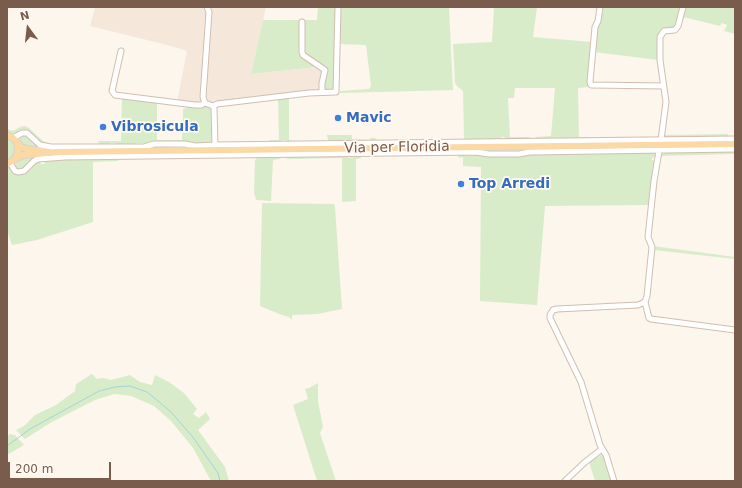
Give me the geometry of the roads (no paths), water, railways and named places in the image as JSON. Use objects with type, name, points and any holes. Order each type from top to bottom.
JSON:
[{"type":"main road","points":[[7,134],[21,147],[58,152]]},
{"type":"main road","points":[[11,162],[18,151],[15,140]]},
{"type":"main road","name":"Via per Floridia","points":[[58,152],[735,144]]},
{"type":"main road","points":[[11,162],[23,155],[58,152]]},
{"type":"street","points":[[205,103],[202,97],[209,12],[207,7]]},
{"type":"street","points":[[120,51],[112,91],[115,95],[195,105],[205,103],[213,106],[217,104],[322,92],[336,92],[338,7]]},
{"type":"street","points":[[600,7],[598,21],[595,27],[590,82],[591,85],[664,86]]},
{"type":"street","points":[[661,140],[666,106],[660,60],[660,37],[664,32],[676,30],[683,7]]},
{"type":"street","points":[[302,22],[303,55],[325,70],[322,83],[322,92]]},
{"type":"street","points":[[213,106],[215,110],[215,145]]},
{"type":"street","points":[[15,140],[22,133],[27,133],[40,145],[51,147],[144,146],[154,144],[185,144],[195,146],[735,139]]},
{"type":"street","points":[[11,162],[15,171],[18,172],[24,171],[38,159],[65,157],[475,152],[489,154],[519,154],[530,152],[735,149]]},
{"type":"street","points":[[659,151],[648,237],[652,247],[647,296],[645,302],[649,318],[735,330]]},
{"type":"street","points":[[614,481],[606,455],[602,449],[581,382],[550,318],[550,315],[553,310],[557,309],[638,305],[645,302]]},
{"type":"street","points":[[565,481],[602,449]]},
{"type":"waterway","points":[[7,446],[30,429],[99,391],[115,387],[130,386],[147,392],[170,411],[192,436],[218,473],[220,481]]},
{"type":"place","name":"Mavic","points":[[338,118]]},
{"type":"place","name":"Vibrosicula","points":[[103,127]]},
{"type":"place","name":"Top Arredi","points":[[461,184]]}]
